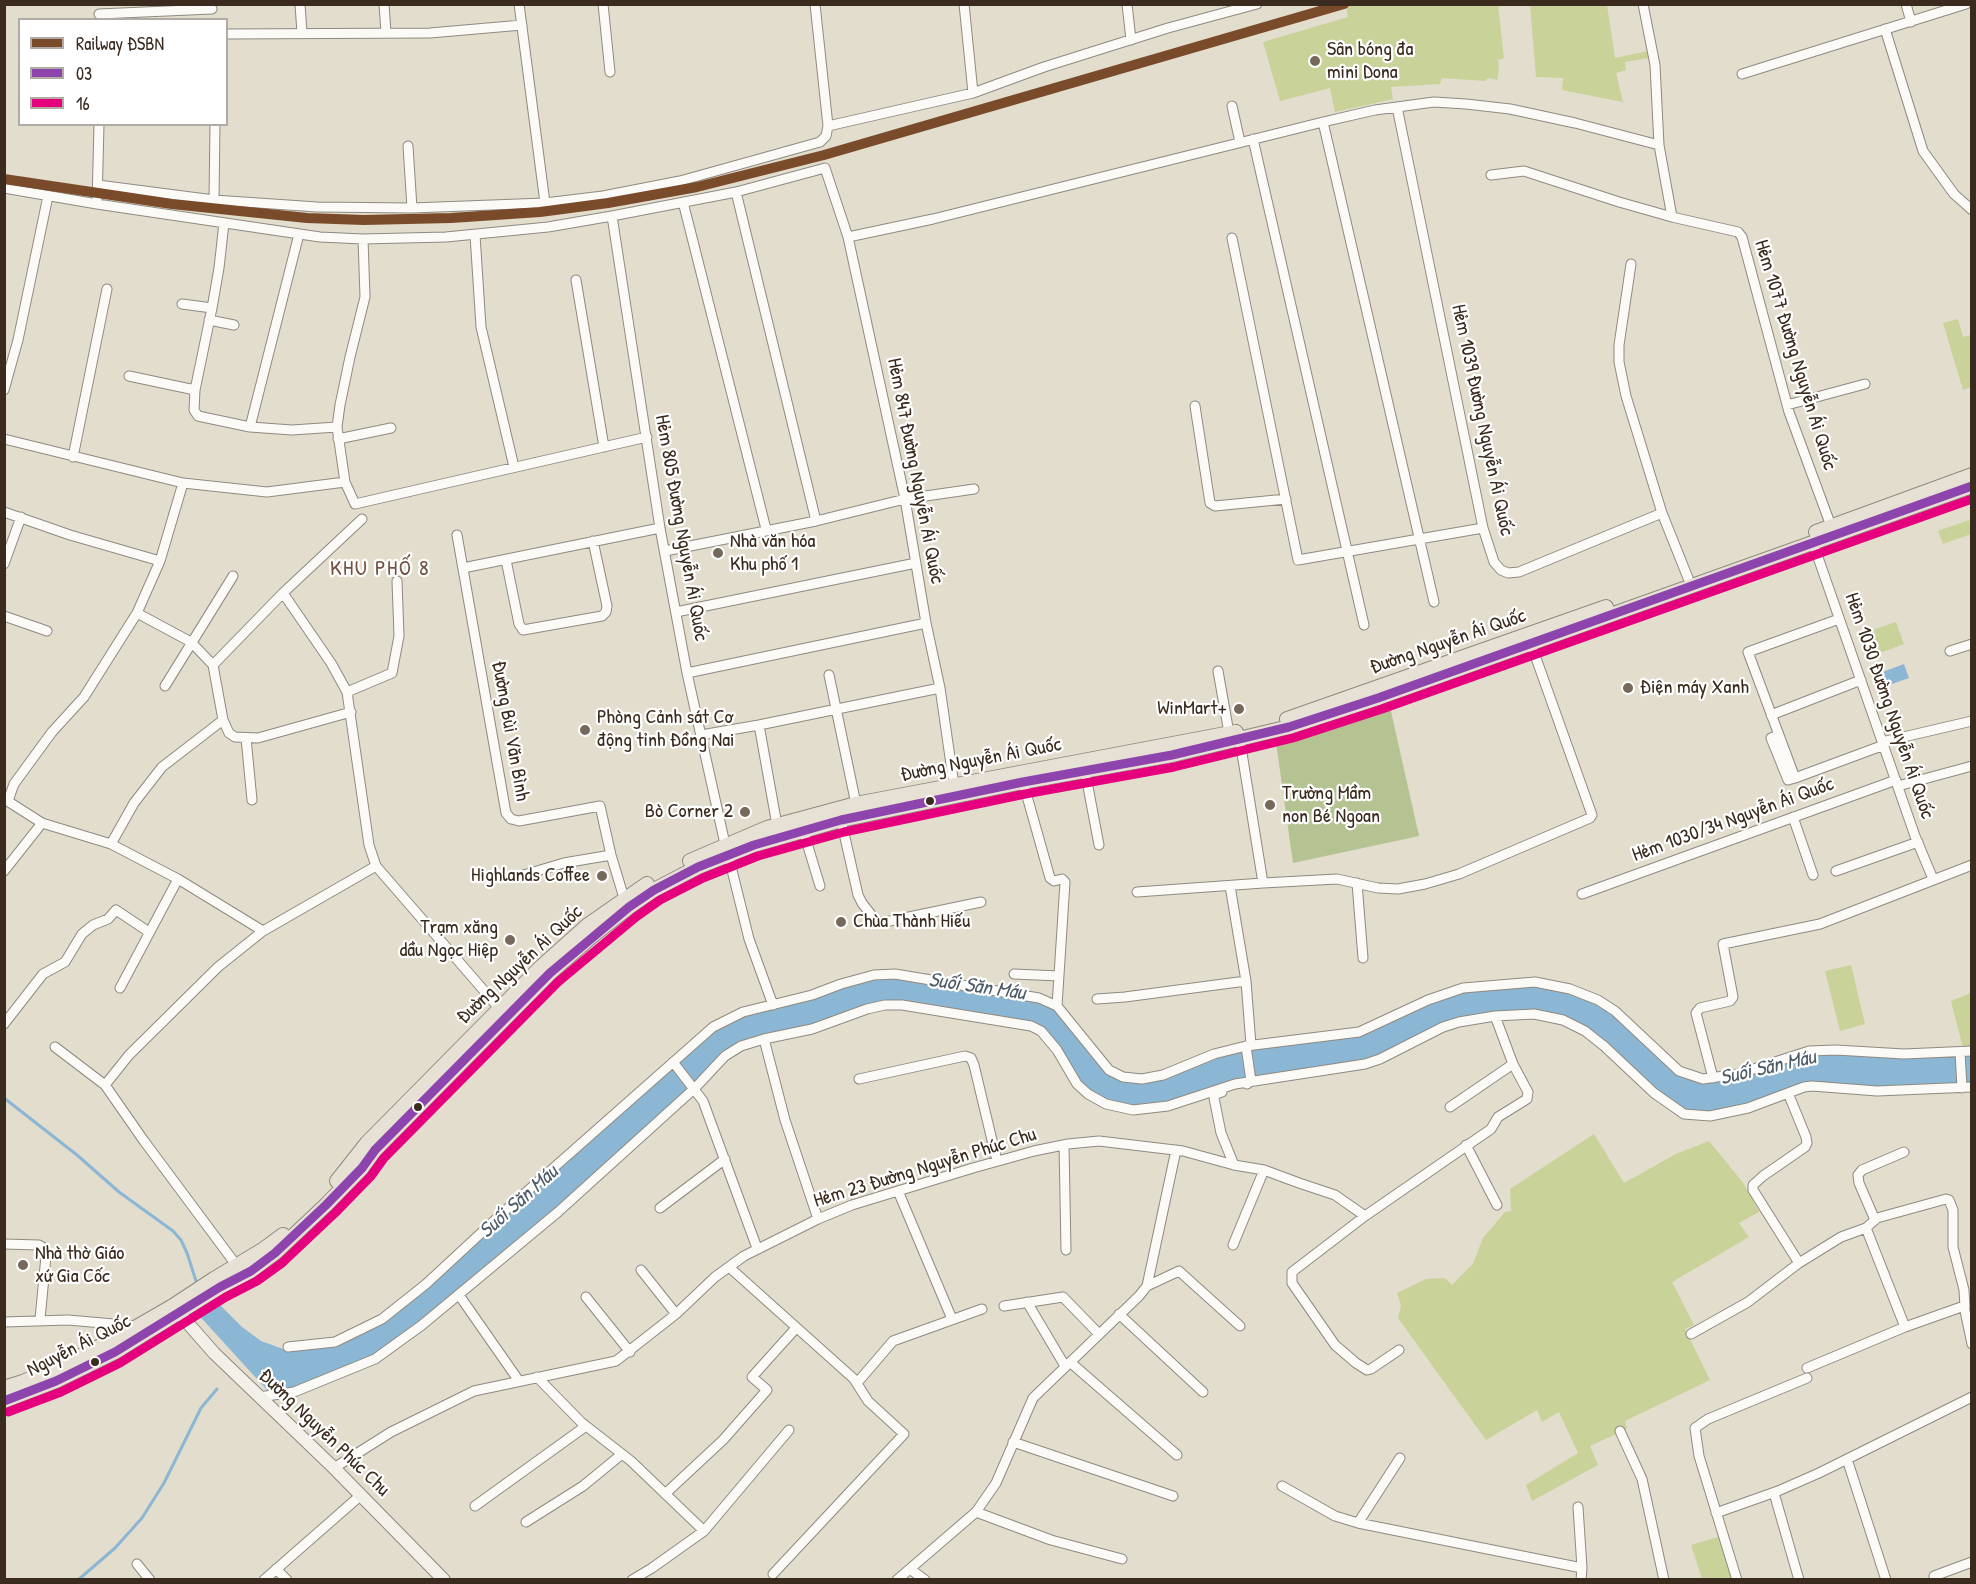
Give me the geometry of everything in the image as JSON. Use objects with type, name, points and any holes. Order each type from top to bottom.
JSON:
[{"type":"main road","name":"Đường Nguyễn Ái Quốc","points":[[217,1283],[251,1270],[275,1253],[326,1205],[391,1126],[499,1008],[575,936],[627,903],[726,849],[777,825],[856,804],[954,785],[1235,737],[1811,539],[1971,475]]},
{"type":"main road","name":"Đường Nguyễn Ái Quốc","points":[[1859,521],[1971,486]]},
{"type":"main road","name":"Đường Nguyễn Ái Quốc","points":[[726,849],[841,820],[1085,771],[1337,713],[1532,644],[1656,594],[1688,578],[1811,539]]},
{"type":"main road","name":"Đường Nguyễn Ái Quốc","points":[[137,1326],[177,1310],[281,1237],[316,1205],[354,1162],[367,1143],[391,1126],[550,973],[627,903]]},
{"type":"main road","name":"Nguyễn Ái Quốc","points":[[4,1401],[34,1391],[115,1352],[177,1310]]},
{"type":"main road","name":"Nguyễn Ái Quốc","points":[[4,1388],[62,1365],[137,1326]]},
{"type":"street","points":[[300,4],[302,33]]},
{"type":"street","points":[[384,4],[386,33]]},
{"type":"street","points":[[519,4],[545,203]]},
{"type":"street","points":[[603,4],[610,72]]},
{"type":"street","points":[[98,186],[214,200],[317,207],[412,208],[545,203],[603,196],[688,178],[820,141],[827,134],[815,4]]},
{"type":"street","points":[[964,4],[973,93]]},
{"type":"street","points":[[1127,4],[1131,40]]},
{"type":"street","points":[[828,126],[973,93],[1044,67],[1257,4]]},
{"type":"street","points":[[1643,4],[1655,65],[1659,145],[1672,217]]},
{"type":"street","points":[[1906,4],[1911,22]]},
{"type":"street","points":[[1742,74],[1966,4]]},
{"type":"street","points":[[99,12],[212,7]]},
{"type":"street","points":[[228,34],[430,33],[522,26]]},
{"type":"street","points":[[1885,29],[1923,152],[1954,194],[1971,210]]},
{"type":"street","points":[[848,237],[933,219],[1323,122],[1434,102],[1510,109],[1659,145]]},
{"type":"street","points":[[1232,106],[1240,142]]},
{"type":"street","name":"Hẻm 1039 Đường Nguyễn Ái Quốc","points":[[1397,107],[1483,528],[1494,561],[1501,570],[1508,573],[1520,572],[1662,513]]},
{"type":"street","points":[[1323,122],[1434,602]]},
{"type":"street","points":[[97,204],[99,126]]},
{"type":"street","points":[[214,126],[214,200]]},
{"type":"street","points":[[1253,139],[1364,626]]},
{"type":"street","points":[[408,146],[412,208]]},
{"type":"street","name":"Hẻm 847 Đường Nguyễn Ái Quốc","points":[[736,192],[825,168],[848,237],[905,499],[940,688],[954,785]]},
{"type":"street","name":"Hẻm 1077 Đường Nguyễn Ái Quốc","points":[[1491,175],[1524,171],[1619,202],[1738,232],[1742,237],[1787,405],[1832,531]]},
{"type":"street","points":[[4,188],[299,234],[363,239],[446,237],[555,226],[736,192],[816,521]]},
{"type":"street","points":[[4,390],[18,340],[48,196]]},
{"type":"street","points":[[683,202],[766,529]]},
{"type":"street","name":"Hẻm 805 Đường Nguyễn Ái Quốc","points":[[612,216],[660,528],[687,672],[726,849],[749,939],[773,1005]]},
{"type":"street","points":[[224,223],[219,268],[195,390],[194,410],[198,416],[250,427],[292,430],[338,427]]},
{"type":"street","points":[[250,427],[299,234]]},
{"type":"street","points":[[475,235],[481,327],[514,467]]},
{"type":"street","points":[[1232,238],[1298,560],[1483,528]]},
{"type":"street","points":[[363,239],[365,297],[340,405],[338,427],[345,482],[355,504],[647,437]]},
{"type":"street","points":[[1631,264],[1619,345],[1619,362],[1626,396],[1662,513],[1688,578]]},
{"type":"street","points":[[576,280],[604,447]]},
{"type":"street","points":[[73,457],[107,289]]},
{"type":"street","points":[[182,304],[212,308]]},
{"type":"street","points":[[209,320],[234,325]]},
{"type":"street","points":[[129,376],[195,390]]},
{"type":"street","points":[[1787,405],[1865,384]]},
{"type":"street","points":[[1195,406],[1210,503],[1215,506],[1286,499]]},
{"type":"street","points":[[338,439],[391,428]]},
{"type":"street","points":[[4,439],[183,483],[267,492],[345,482]]},
{"type":"street","points":[[183,483],[160,561],[137,613],[84,697],[52,732],[14,784],[9,793],[9,802],[42,823],[111,844],[178,879],[263,931]]},
{"type":"street","points":[[665,551],[766,529],[816,521],[905,499],[974,489]]},
{"type":"street","points":[[4,512],[70,535],[160,561]]},
{"type":"street","points":[[4,564],[21,517]]},
{"type":"street","points":[[213,665],[283,593],[362,519]]},
{"type":"street","points":[[463,568],[660,528]]},
{"type":"street","name":"Đường Bùi Văn Bình","points":[[457,535],[506,813],[511,819],[519,821],[600,806],[611,855],[627,903]]},
{"type":"street","name":"Hẻm 1030 Đường Nguyễn Ái Quốc","points":[[1811,539],[1933,879]]},
{"type":"street","points":[[506,560],[519,624],[523,630],[602,616],[607,606],[593,541]]},
{"type":"street","points":[[676,612],[916,563]]},
{"type":"street","points":[[165,686],[233,576]]},
{"type":"street","points":[[347,692],[392,673],[399,636],[397,581]]},
{"type":"street","points":[[283,593],[331,663],[347,692],[369,845],[376,866],[499,1008]]},
{"type":"street","points":[[137,613],[192,642],[213,665],[223,720],[229,733],[235,737],[266,736],[351,712]]},
{"type":"street","points":[[4,616],[47,631]]},
{"type":"street","points":[[1839,619],[1748,652],[1795,778],[1883,744],[1971,721]]},
{"type":"street","points":[[687,672],[926,622]]},
{"type":"street","points":[[1137,892],[1328,879],[1387,889],[1425,884],[1459,874],[1591,817],[1591,810],[1532,644]]},
{"type":"street","points":[[1950,651],[1971,644]]},
{"type":"street","points":[[1218,671],[1235,737],[1263,883]]},
{"type":"street","points":[[829,675],[856,804]]},
{"type":"street","points":[[1771,715],[1861,680]]},
{"type":"street","points":[[701,735],[940,688]]},
{"type":"street","points":[[111,844],[134,804],[155,774],[176,755],[223,720]]},
{"type":"street","points":[[759,725],[777,825]]},
{"type":"street","points":[[246,738],[252,800]]},
{"type":"street","name":"Hẻm 1030/34 Nguyễn Ái Quốc","points":[[1582,894],[1793,817],[1897,783],[1971,766]]},
{"type":"street","points":[[1085,771],[1099,845]]},
{"type":"street","points":[[4,778],[14,784]]},
{"type":"street","points":[[1023,782],[1050,878],[1062,879],[1065,882],[1057,1006]]},
{"type":"street","points":[[1793,817],[1813,875]]},
{"type":"street","points":[[841,820],[858,895],[876,921],[885,922],[981,902]]},
{"type":"street","points":[[4,871],[42,823]]},
{"type":"street","points":[[803,830],[820,886]]},
{"type":"street","points":[[1836,871],[1918,842]]},
{"type":"street","points":[[520,876],[564,863],[611,855]]},
{"type":"street","points":[[1713,1078],[1696,1013],[1700,1008],[1730,1001],[1734,997],[1723,944],[1820,924],[1971,865]]},
{"type":"street","points":[[105,1085],[129,1055],[218,967],[263,931],[376,866]]},
{"type":"street","points":[[120,988],[178,879]]},
{"type":"street","points":[[1357,883],[1363,958]]},
{"type":"street","points":[[1230,886],[1246,981],[1251,1081]]},
{"type":"street","points":[[4,1024],[43,974],[65,962],[87,929],[108,919],[116,910],[149,932]]},
{"type":"street","points":[[288,1347],[335,1342],[382,1319],[426,1284],[507,1209],[713,1027],[743,1012],[874,975],[895,974],[1039,998],[1057,1006],[1109,1070],[1123,1077],[1142,1079],[1163,1075],[1214,1054],[1249,1046],[1359,1032],[1428,1000],[1463,988],[1535,982],[1570,988],[1598,1000],[1615,1011],[1679,1071],[1703,1079],[1738,1074],[1809,1052],[1836,1050],[1904,1054],[1971,1052]]},
{"type":"street","points":[[1014,974],[1059,976]]},
{"type":"street","points":[[1097,999],[1246,981]]},
{"type":"street","points":[[259,1397],[294,1392],[375,1359],[422,1325],[558,1212],[695,1088],[725,1056],[741,1046],[812,1029],[867,1009],[885,1005],[902,1005],[1031,1026],[1041,1031],[1057,1050],[1077,1084],[1088,1095],[1106,1104],[1133,1110],[1168,1106],[1235,1084],[1365,1064],[1380,1059],[1443,1027],[1494,1016],[1534,1014],[1563,1020],[1585,1031],[1654,1093],[1684,1114],[1710,1116],[1748,1108],[1812,1086],[1877,1091],[1967,1088],[1960,1052]]},
{"type":"street","points":[[1399,1350],[1367,1370],[1335,1345],[1292,1283],[1292,1272],[1365,1216],[1491,1129],[1498,1117],[1527,1099],[1528,1092],[1494,1016]]},
{"type":"street","points":[[764,1039],[789,1131],[818,1219]]},
{"type":"street","points":[[55,1047],[105,1085],[237,1266]]},
{"type":"street","points":[[860,1079],[965,1056],[971,1058],[975,1065],[997,1161]]},
{"type":"street","points":[[673,1062],[703,1101],[757,1248]]},
{"type":"street","points":[[1450,1107],[1514,1064]]},
{"type":"street","points":[[1234,1165],[1221,1133],[1214,1098],[1216,1094],[1241,1087],[1251,1081]]},
{"type":"street","points":[[1788,1093],[1807,1143],[1805,1147],[1763,1176],[1754,1185],[1753,1190],[1799,1263]]},
{"type":"street","name":"Hẻm 23 Đường Nguyễn Phúc Chu","points":[[334,1468],[392,1432],[455,1400],[487,1388],[608,1364],[630,1352],[729,1267],[757,1248],[818,1219],[898,1191],[997,1161],[1064,1145],[1099,1141],[1176,1150],[1264,1170],[1335,1196],[1365,1216]]},
{"type":"street","points":[[1064,1145],[1066,1250]]},
{"type":"street","points":[[1466,1145],[1497,1205]]},
{"type":"street","points":[[1147,1286],[1176,1150]]},
{"type":"street","points":[[1875,1220],[1859,1183],[1858,1175],[1862,1170],[1904,1152]]},
{"type":"street","points":[[660,1208],[725,1160]]},
{"type":"street","points":[[1233,1245],[1264,1170]]},
{"type":"street","points":[[898,1191],[952,1319]]},
{"type":"street","points":[[1691,1334],[1748,1302],[1799,1263],[1841,1237],[1866,1228],[1875,1220],[1946,1199],[1949,1200],[1953,1210],[1953,1247],[1964,1290],[1971,1344]]},
{"type":"street","points":[[1866,1228],[1905,1327]]},
{"type":"street","points":[[4,1244],[39,1245],[44,1248],[46,1256],[40,1319]]},
{"type":"street","points":[[729,1267],[856,1383],[868,1401],[904,1434],[773,1574]]},
{"type":"street","points":[[641,1270],[676,1314]]},
{"type":"street","points":[[897,1580],[976,1512],[996,1483],[1033,1398],[1147,1286],[1179,1271],[1240,1326]]},
{"type":"street","points":[[459,1295],[519,1381]]},
{"type":"street","points":[[586,1297],[630,1352]]},
{"type":"street","points":[[1004,1306],[1063,1297],[1099,1334]]},
{"type":"street","points":[[1027,1302],[1068,1364],[1177,1455]]},
{"type":"street","points":[[1737,1580],[1699,1456],[1695,1428],[1708,1419],[1905,1327],[1965,1307]]},
{"type":"street","points":[[856,1383],[893,1341],[982,1308]]},
{"type":"street","name":"Đường Nguyễn Phúc Chu","points":[[177,1310],[214,1353],[334,1468],[444,1580]]},
{"type":"street","points":[[1119,1314],[1203,1392]]},
{"type":"street","points":[[4,1322],[40,1319],[76,1320],[137,1326]]},
{"type":"street","points":[[665,1494],[723,1440],[767,1390],[752,1377],[796,1328]]},
{"type":"street","points":[[537,1377],[586,1426],[622,1454],[704,1531]]},
{"type":"street","points":[[1716,1513],[1774,1492],[1847,1459],[1971,1397]]},
{"type":"street","points":[[475,1506],[586,1426]]},
{"type":"street","points":[[632,1580],[704,1531],[789,1430]]},
{"type":"street","points":[[1620,1431],[1642,1479],[1664,1580]]},
{"type":"street","points":[[1013,1442],[1173,1496]]},
{"type":"street","points":[[526,1522],[583,1486],[622,1454]]},
{"type":"street","points":[[1358,1523],[1400,1458]]},
{"type":"street","points":[[1847,1459],[1886,1580]]},
{"type":"street","points":[[1282,1486],[1335,1516],[1358,1523],[1582,1568]]},
{"type":"street","points":[[1774,1492],[1799,1580]]},
{"type":"street","points":[[264,1580],[361,1495]]},
{"type":"street","points":[[1578,1507],[1581,1580]]},
{"type":"street","points":[[976,1512],[1051,1540],[1122,1559]]},
{"type":"street","points":[[1934,1576],[1971,1562]]},
{"type":"street","points":[[137,1564],[150,1580]]},
{"type":"street","points":[[276,1569],[287,1580]]},
{"type":"street","points":[[910,1569],[925,1580]]},
{"type":"green space","points":[[1346,5],[1498,5],[1504,58],[1498,60],[1497,80],[1442,78],[1440,84],[1391,87],[1393,99],[1335,112],[1330,88],[1280,101],[1263,42],[1348,17]]},
{"type":"green space","points":[[1530,5],[1607,5],[1615,58],[1648,51],[1649,58],[1625,62],[1626,70],[1616,73],[1623,102],[1562,90],[1563,78],[1536,77]]},
{"type":"green space","points":[[1958,319],[1963,337],[1971,335],[1971,387],[1963,390],[1943,323]]},
{"type":"green space","points":[[1969,520],[1971,534],[1943,544],[1938,531]]},
{"type":"green space","points":[[1896,622],[1904,644],[1869,657],[1861,634]]},
{"type":"green space","points":[[1390,707],[1419,836],[1293,863],[1276,742]]},
{"type":"green space","points":[[1851,965],[1865,1024],[1840,1031],[1825,971]]},
{"type":"green space","points":[[1971,993],[1971,1048],[1963,1048],[1951,1001]]},
{"type":"green space","points":[[1594,1134],[1624,1183],[1676,1154],[1709,1141],[1744,1184],[1759,1212],[1739,1223],[1749,1237],[1672,1282],[1694,1325],[1685,1329],[1710,1380],[1625,1421],[1627,1429],[1590,1446],[1598,1465],[1532,1501],[1526,1485],[1578,1453],[1559,1412],[1542,1422],[1537,1410],[1486,1440],[1398,1318],[1401,1306],[1397,1293],[1426,1279],[1445,1278],[1452,1285],[1473,1264],[1483,1238],[1505,1212],[1511,1211],[1510,1189]]},
{"type":"green space","points":[[1721,1536],[1734,1579],[1702,1579],[1691,1545]]},
{"type":"water","points":[[1904,664],[1909,678],[1886,686],[1880,673]]},
{"type":"water","name":"Suối Săn Máu","points":[[895,978],[1037,1001],[1055,1010],[1107,1074],[1141,1082],[1216,1057],[1251,1049],[1343,1038],[1429,1003],[1463,992],[1535,986],[1569,992],[1596,1003],[1613,1014],[1642,1041],[1702,1083],[1810,1055],[1837,1054],[1971,1055],[1971,1084],[1880,1087],[1814,1083],[1748,1104],[1711,1112],[1686,1111],[1656,1090],[1565,1017],[1494,1012],[1363,1061],[1168,1102],[1133,1106],[1107,1100],[1090,1091],[1080,1082],[1044,1028],[900,1001],[740,1042],[554,1211],[420,1322],[373,1355],[293,1388],[268,1391],[182,1294],[197,1282],[242,1327],[261,1341],[286,1350],[336,1346],[384,1322],[715,1030],[744,1016],[874,979]]},
{"type":"waterway","points":[[4,1098],[77,1155],[119,1192],[173,1231],[181,1240],[187,1253],[197,1284]]},
{"type":"waterway","name":"Suối Săn Máu","points":[[78,1580],[115,1548],[142,1518],[164,1483],[201,1408],[217,1389]]},
{"type":"rail line","name":"ĐSBN","points":[[4,179],[172,204],[307,218],[364,220],[451,218],[540,212],[608,203],[697,187],[824,155],[1344,4]]},
{"type":"transit line","name":"03","points":[[4,1401],[56,1381],[115,1352],[220,1287],[251,1271],[275,1253],[326,1205],[362,1168],[375,1150],[550,973],[629,907],[654,890],[698,867],[754,845],[841,820],[1023,782],[1172,755],[1289,727],[1378,698],[1972,486]]},
{"type":"transit line","name":"16","points":[[8,1412],[61,1392],[120,1363],[226,1297],[257,1281],[282,1263],[335,1213],[371,1176],[384,1158],[558,982],[636,917],[660,900],[703,878],[758,856],[844,832],[1025,794],[1174,767],[1293,738],[1382,709],[1972,499]]},
{"type":"place","name":"Sân bóng đa mini Dona","points":[[1315,61]]},
{"type":"place","name":"Nhà văn hóa Khu phố 1","points":[[718,553]]},
{"type":"place","name":"Điện máy Xanh","points":[[1628,688]]},
{"type":"place","name":"WinMart+","points":[[1239,709]]},
{"type":"place","name":"Phòng Cảnh sát Cơ động tỉnh Đồng Nai","points":[[585,730]]},
{"type":"place","name":"Trường Mầm non Bé Ngoan","points":[[1270,805]]},
{"type":"place","name":"Bò Corner 2","points":[[745,812]]},
{"type":"place","name":"Highlands Coffee","points":[[602,876]]},
{"type":"place","name":"Chùa Thành Hiếu","points":[[841,922]]},
{"type":"place","name":"Trạm xăng dầu Ngọc Hiệp","points":[[510,940]]},
{"type":"place","name":"Nhà thờ Giáo xứ Gia Cốc","points":[[23,1265]]},
{"type":"district","name":"KHU PHỐ 8","points":[[380,569]]}]
